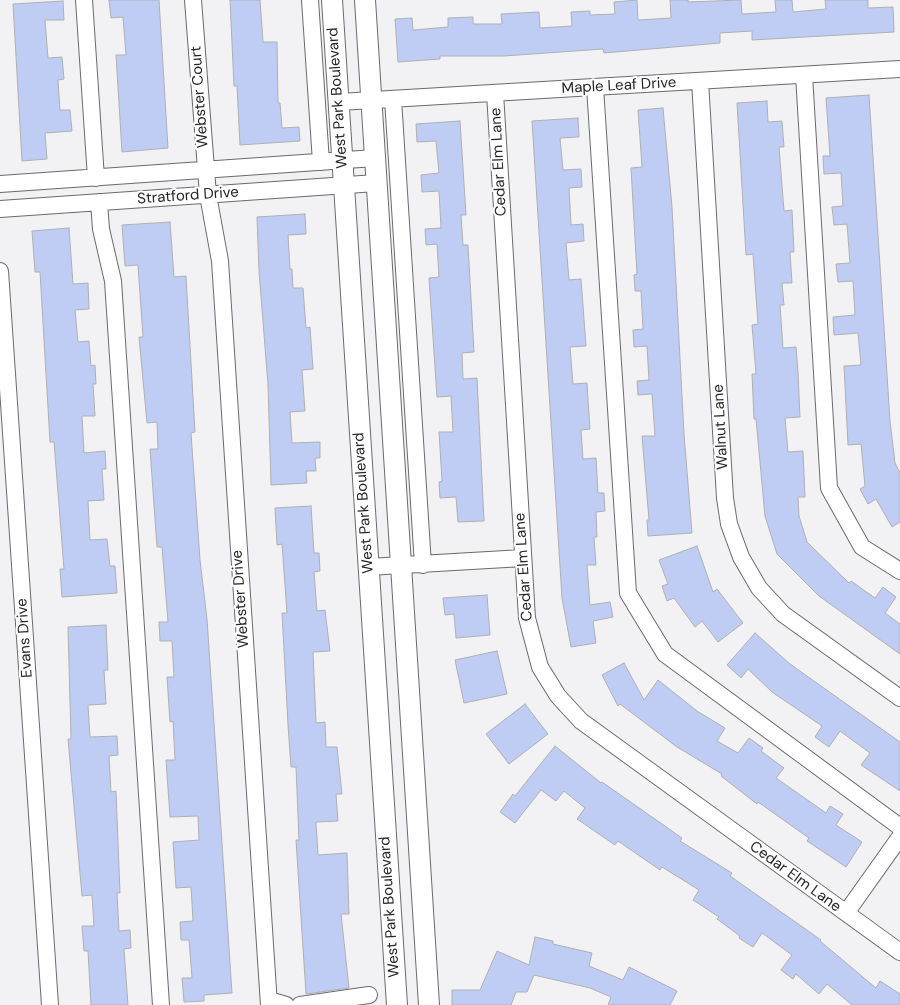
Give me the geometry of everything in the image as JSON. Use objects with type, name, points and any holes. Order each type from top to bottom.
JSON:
[{"type":"main road","name":"West Park Boulevard","points":[[332,0],[397,1005]]},
{"type":"main road","points":[[364,0],[429,1005]]},
{"type":"street","points":[[84,0],[96,178]]},
{"type":"street","name":"Webster Court","points":[[193,0],[208,194]]},
{"type":"street","points":[[310,0],[321,162]]},
{"type":"street","name":"Maple Leaf Drive","points":[[338,102],[900,69]]},
{"type":"street","points":[[804,75],[829,488],[862,547],[900,571]]},
{"type":"street","name":"Walnut Lane","points":[[700,81],[725,498],[729,524],[741,557],[759,588],[783,614],[900,698]]},
{"type":"street","points":[[595,87],[628,592],[664,654],[900,827]]},
{"type":"street","name":"Cedar Elm Lane","points":[[495,93],[523,558],[530,635],[540,667],[563,702],[581,722],[900,952]]},
{"type":"street","points":[[393,99],[423,565]]},
{"type":"street","name":"Stratford Drive","points":[[0,184],[375,158]]},
{"type":"street","name":"Stratford Drive","points":[[0,209],[376,183]]},
{"type":"street","name":"Webster Drive","points":[[208,194],[220,261],[257,848],[269,1003]]},
{"type":"street","points":[[99,202],[101,229],[114,290],[161,1005]]},
{"type":"street","name":"Evans Drive","points":[[0,272],[50,1005]]},
{"type":"street","points":[[368,567],[523,558]]},
{"type":"street","points":[[846,913],[900,837]]},
{"type":"street","points":[[300,1005],[369,995]]},
{"type":"street","points":[[269,1003],[286,1005]]},
{"type":"building","points":[[109,0],[159,0],[168,148],[122,152],[116,55],[126,55],[123,17],[111,18]]},
{"type":"building","points":[[230,0],[260,0],[263,42],[277,42],[278,103],[280,103],[282,128],[299,127],[300,141],[240,145],[237,86],[234,86]]},
{"type":"building","points":[[637,0],[638,20],[671,18],[670,0],[688,0],[688,2],[741,0],[742,14],[776,12],[775,0],[792,0],[793,12],[826,9],[825,0],[868,0],[868,8],[893,7],[894,32],[752,40],[752,31],[720,33],[720,43],[604,53],[603,49],[504,56],[440,56],[440,59],[398,62],[395,19],[412,18],[413,30],[448,27],[448,18],[473,17],[473,24],[502,24],[501,14],[539,12],[540,28],[572,26],[571,12],[590,11],[590,15],[615,14],[614,2]]},
{"type":"building","points":[[63,1],[64,20],[45,20],[48,58],[62,57],[64,79],[58,80],[60,110],[70,110],[72,131],[45,133],[47,159],[22,161],[13,4]]},
{"type":"building","points":[[869,95],[890,421],[895,463],[900,473],[900,522],[892,527],[876,499],[868,504],[860,489],[865,486],[861,444],[848,445],[844,366],[861,365],[858,333],[834,335],[833,317],[855,315],[853,281],[838,282],[836,264],[850,263],[847,224],[834,225],[832,207],[843,206],[841,173],[824,174],[823,156],[830,156],[826,98]]},
{"type":"building","points":[[767,101],[768,122],[782,121],[784,147],[779,147],[784,211],[792,210],[794,252],[790,252],[792,283],[782,283],[784,305],[780,305],[783,348],[796,347],[800,417],[785,418],[788,452],[803,451],[805,497],[798,497],[799,516],[807,542],[849,583],[851,581],[875,598],[883,587],[896,597],[885,613],[900,624],[900,654],[819,596],[777,554],[765,516],[756,419],[754,419],[752,374],[756,374],[752,325],[758,324],[753,254],[746,255],[737,103]]},
{"type":"building","points":[[663,108],[672,207],[684,434],[692,533],[648,536],[647,520],[649,520],[642,436],[655,436],[652,394],[638,395],[637,381],[649,380],[647,346],[634,347],[633,330],[643,329],[641,291],[635,291],[634,275],[637,274],[631,168],[642,167],[638,110]]},
{"type":"building","points":[[578,118],[579,137],[560,138],[563,170],[581,169],[582,187],[569,188],[571,225],[583,224],[584,241],[566,243],[569,280],[581,279],[586,346],[570,347],[573,384],[587,383],[590,429],[581,430],[583,459],[596,458],[598,493],[604,493],[605,511],[596,512],[597,537],[594,537],[596,565],[587,565],[590,605],[610,602],[613,617],[593,621],[596,643],[571,647],[562,598],[532,121]]},
{"type":"building","points":[[460,121],[466,215],[461,215],[463,245],[468,245],[474,352],[462,353],[463,379],[477,378],[484,521],[458,522],[456,497],[440,498],[439,482],[442,481],[439,432],[453,432],[451,396],[437,397],[429,278],[439,277],[437,244],[426,245],[425,229],[441,228],[439,191],[422,192],[421,175],[439,173],[436,141],[417,142],[416,124]]},
{"type":"building","points":[[305,214],[306,234],[288,235],[293,288],[303,288],[306,328],[310,327],[313,369],[302,370],[305,411],[290,412],[292,443],[320,442],[320,458],[315,458],[316,471],[306,471],[307,483],[271,485],[268,385],[259,271],[257,217]]},
{"type":"building","points":[[170,222],[174,277],[186,276],[195,432],[191,433],[200,560],[207,619],[232,993],[204,995],[204,1001],[184,1002],[182,978],[192,978],[189,940],[181,940],[180,922],[193,921],[191,887],[176,888],[173,842],[199,840],[198,816],[170,817],[166,760],[175,760],[173,721],[170,722],[167,677],[174,677],[172,641],[160,641],[159,622],[168,622],[162,547],[157,547],[150,449],[158,449],[157,422],[147,423],[139,337],[143,337],[138,265],[125,266],[122,225]]},
{"type":"building","points":[[69,228],[73,284],[88,283],[89,309],[75,310],[78,342],[89,341],[91,366],[95,365],[96,384],[93,384],[95,416],[82,416],[84,453],[105,451],[106,469],[102,469],[104,500],[88,501],[90,540],[107,539],[110,566],[115,566],[117,593],[62,597],[60,569],[64,569],[54,442],[50,442],[40,272],[35,272],[32,231]]},
{"type":"building","points":[[311,506],[314,553],[319,553],[320,571],[314,572],[317,611],[325,610],[330,651],[313,652],[316,723],[325,722],[326,747],[337,747],[342,794],[336,794],[338,821],[316,822],[318,855],[347,853],[349,914],[341,914],[349,988],[306,994],[296,840],[299,840],[296,767],[291,767],[282,613],[287,613],[282,544],[277,545],[275,508]]},
{"type":"building","points":[[697,546],[713,592],[717,589],[743,623],[718,642],[702,621],[695,627],[674,598],[667,601],[662,586],[668,584],[659,560]]},
{"type":"building","points":[[487,595],[490,635],[456,638],[454,614],[445,615],[443,598]]},
{"type":"building","points":[[106,625],[108,670],[104,670],[106,704],[88,705],[90,737],[117,736],[118,755],[109,756],[111,792],[116,791],[120,893],[117,893],[119,931],[130,930],[131,948],[124,949],[128,1005],[91,1005],[88,951],[84,951],[82,926],[94,926],[92,895],[82,896],[68,739],[71,739],[68,627]]},
{"type":"building","points":[[755,633],[790,664],[900,742],[900,791],[861,765],[870,753],[840,731],[829,747],[815,737],[822,726],[772,692],[748,669],[741,678],[727,665]]},
{"type":"building","points":[[497,651],[507,694],[464,703],[455,660]]},
{"type":"building","points":[[624,663],[644,700],[658,680],[697,711],[725,728],[717,741],[738,753],[749,738],[763,748],[761,751],[784,768],[776,778],[826,813],[830,806],[843,814],[836,825],[862,842],[846,867],[807,841],[809,838],[758,802],[757,804],[721,776],[722,774],[677,747],[620,704],[618,706],[602,675]]},
{"type":"building","points":[[525,704],[548,734],[509,764],[486,734]]},
{"type":"building","points":[[555,746],[601,783],[682,838],[680,841],[732,873],[730,876],[821,940],[876,988],[880,981],[900,994],[900,1005],[852,1005],[827,984],[819,994],[796,974],[793,979],[781,970],[792,955],[762,933],[753,947],[739,938],[740,936],[717,919],[719,917],[693,900],[699,890],[662,867],[660,870],[618,841],[615,845],[577,819],[585,808],[564,791],[556,801],[541,790],[515,823],[500,812],[513,794],[515,796]]},
{"type":"building","points":[[535,937],[553,941],[553,944],[592,953],[589,966],[623,980],[629,967],[677,991],[670,1005],[608,1005],[611,997],[590,988],[534,975],[527,992],[516,992],[511,1005],[452,1005],[452,990],[480,990],[497,951],[529,965]]}]
